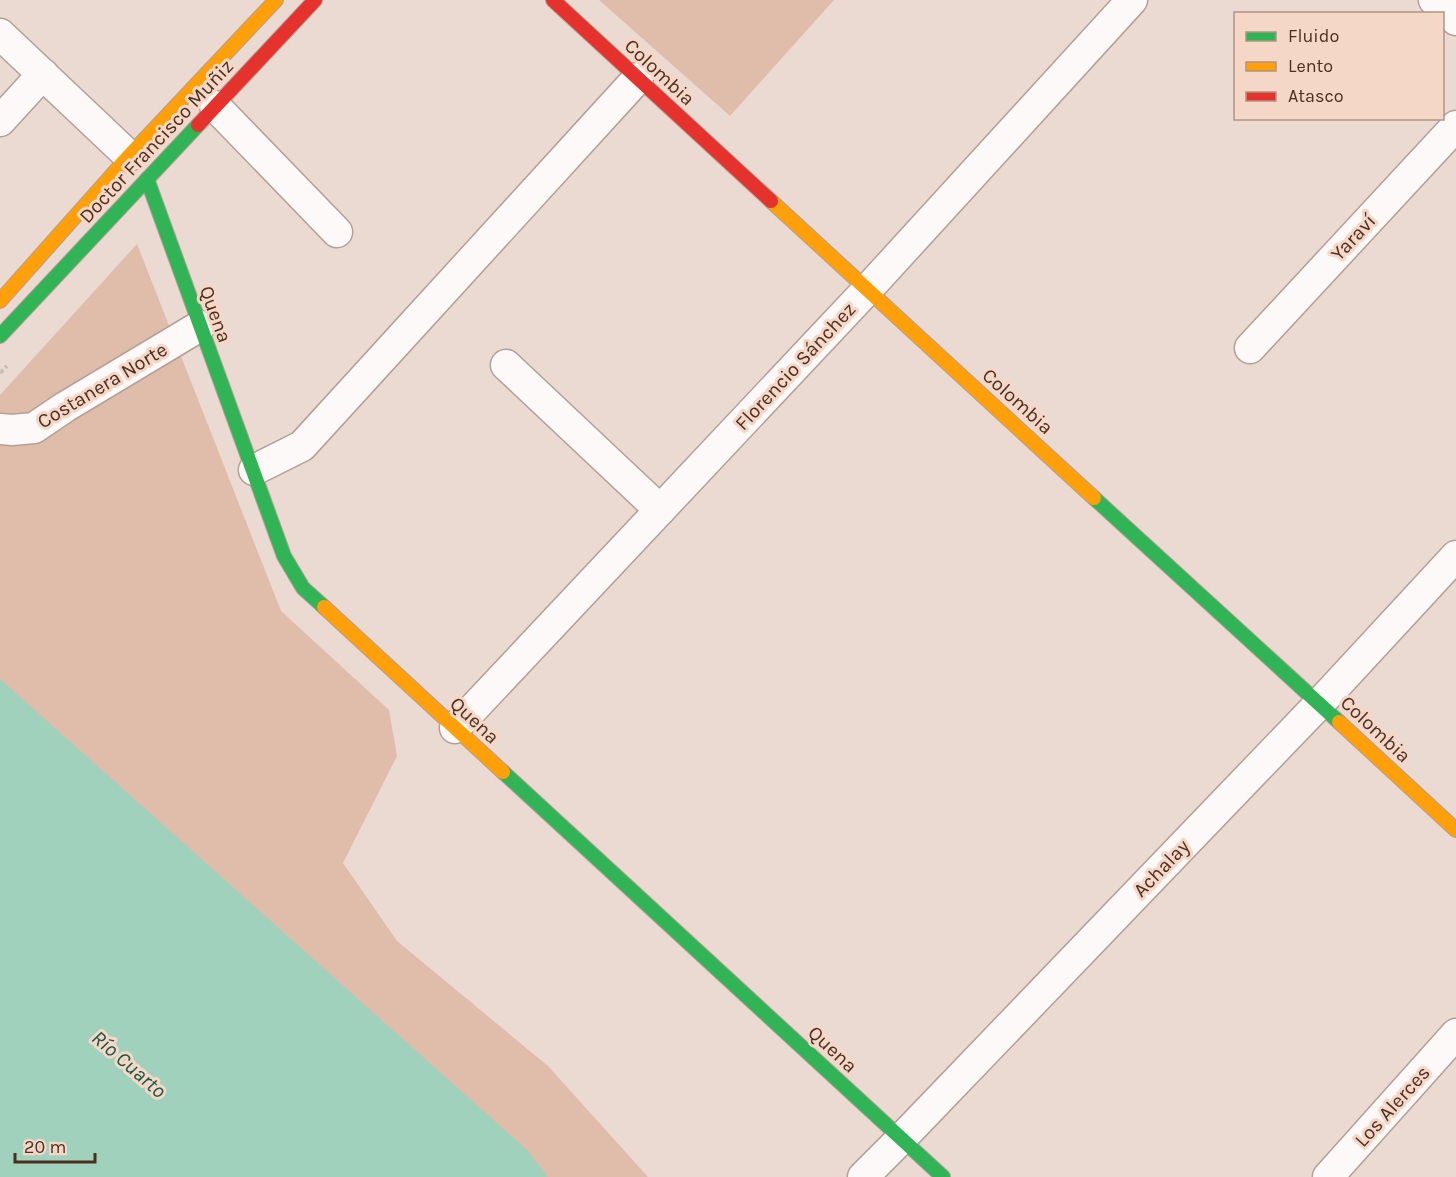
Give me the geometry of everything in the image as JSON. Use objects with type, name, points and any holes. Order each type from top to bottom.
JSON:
[{"type":"street","name":"Doctor Francisco Muñiz","points":[[3,297],[129,156],[276,0]]},
{"type":"street","name":"Doctor Francisco Muñiz","points":[[0,336],[315,0]]},
{"type":"street","name":"Colombia","points":[[553,0],[1456,830]]},
{"type":"street","name":"Florencio Sánchez","points":[[455,728],[867,290],[1132,0]]},
{"type":"street","points":[[1434,0],[1456,20]]},
{"type":"street","points":[[0,34],[129,156]]},
{"type":"street","points":[[0,121],[43,74]]},
{"type":"street","points":[[254,470],[302,446],[638,78]]},
{"type":"street","points":[[215,106],[337,232]]},
{"type":"street","name":"Yaraví","points":[[1250,348],[1456,126]]},
{"type":"street","name":"Quena","points":[[147,179],[284,556],[303,588],[943,1177]]},
{"type":"street","name":"Costanera Norte","points":[[0,429],[34,428],[200,326]]},
{"type":"street","points":[[506,365],[660,510]]},
{"type":"street","name":"Achalay","points":[[863,1177],[1320,703],[1456,556]]},
{"type":"street","name":"Los Alerces","points":[[1328,1177],[1456,1034]]},
{"type":"shaded area","points":[[599,0],[834,0],[730,116]]},
{"type":"shaded area","points":[[137,244],[281,611],[389,710],[397,756],[343,863],[397,941],[548,1066],[648,1177],[547,1177],[0,682],[0,395]]},
{"type":"water","name":"Río Cuarto","points":[[0,679],[527,1150],[548,1177],[0,1177]]},
{"type":"traffic: fast","points":[[0,336],[198,125]]},
{"type":"traffic: fast","points":[[147,179],[284,556],[303,588],[324,607]]},
{"type":"traffic: fast","points":[[1094,498],[1339,722]]},
{"type":"traffic: fast","points":[[503,772],[943,1177]]},
{"type":"traffic: slow","points":[[0,301],[129,156],[276,0]]},
{"type":"traffic: slow","points":[[771,201],[1094,498]]},
{"type":"traffic: slow","points":[[324,607],[503,772]]},
{"type":"traffic: slow","points":[[1339,722],[1456,830]]},
{"type":"traffic: jam","points":[[198,125],[315,0]]},
{"type":"traffic: jam","points":[[553,0],[771,201]]}]
